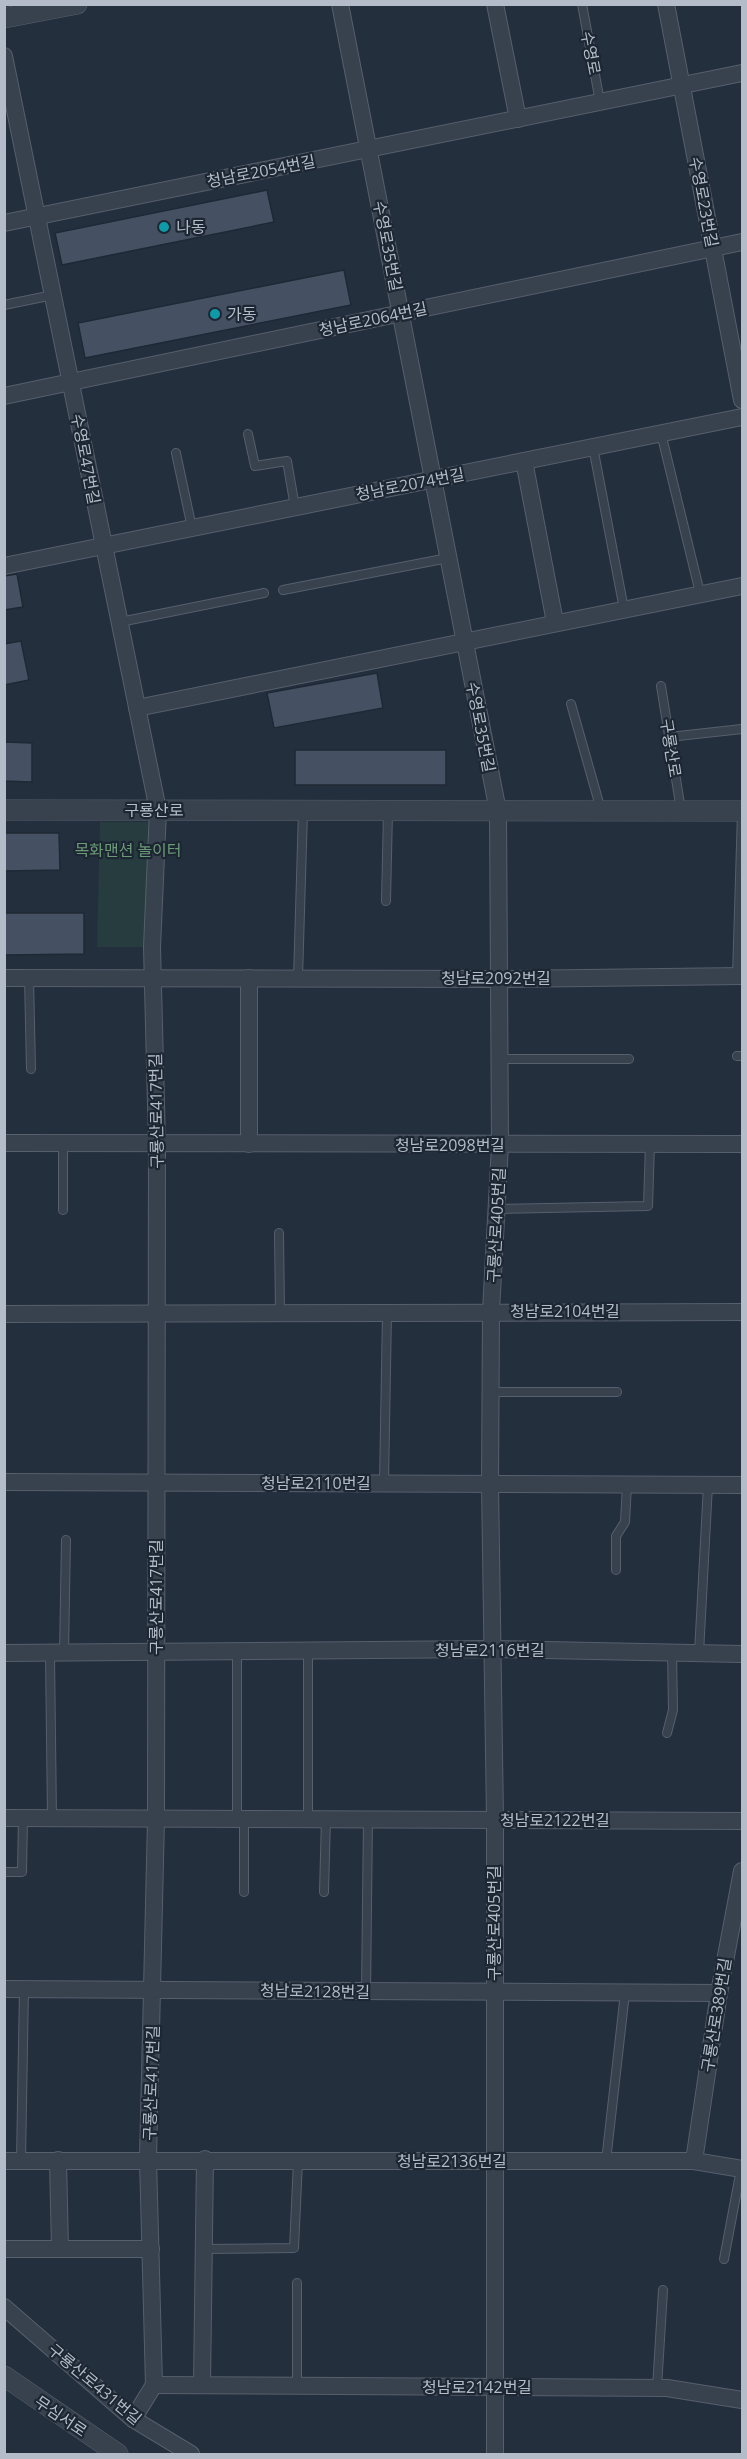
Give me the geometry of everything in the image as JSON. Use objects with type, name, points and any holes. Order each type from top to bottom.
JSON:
[{"type":"street","points":[[4,18],[77,4]]},
{"type":"street","name":"수영로35번길","points":[[340,4],[498,811]]},
{"type":"street","points":[[495,4],[518,119]]},
{"type":"street","name":"수영로23번길","points":[[666,4],[742,400]]},
{"type":"street","name":"수영로47번길","points":[[4,56],[158,810]]},
{"type":"street","name":"청남로2054번길","points":[[4,223],[742,73]]},
{"type":"street","name":"청남로2064번길","points":[[4,396],[742,242]]},
{"type":"street","name":"청남로2074번길","points":[[4,566],[742,417]]},
{"type":"street","points":[[524,461],[555,622]]},
{"type":"street","points":[[137,708],[742,586]]},
{"type":"street","name":"구룡산로","points":[[4,810],[742,811]]},
{"type":"street","name":"구룡산로417번길","points":[[154,2385],[148,2159],[154,1990],[156,1819],[157,1143],[152,947],[158,810]]},
{"type":"street","name":"구룡산로405번길","points":[[495,2454],[495,1819],[490,1392],[491,1311],[500,1145],[498,811]]},
{"type":"street","name":"청남로2092번길","points":[[4,978],[500,979],[740,976]]},
{"type":"street","points":[[249,978],[249,1144]]},
{"type":"street","name":"청남로2098번길","points":[[4,1143],[742,1144]]},
{"type":"street","name":"청남로2104번길","points":[[4,1314],[387,1311],[742,1312]]},
{"type":"street","name":"청남로2110번길","points":[[4,1482],[742,1485]]},
{"type":"street","name":"청남로2116번길","points":[[4,1653],[156,1654],[492,1649],[742,1653]]},
{"type":"street","name":"청남로2122번길","points":[[4,1818],[742,1821]]},
{"type":"street","name":"구룡산로389번길","points":[[694,2161],[719,1993],[742,1871]]},
{"type":"street","name":"청남로2128번길","points":[[4,1989],[719,1993]]},
{"type":"street","name":"청남로2136번길","points":[[13,2161],[148,2159],[694,2161],[742,2169]]},
{"type":"street","points":[[202,2385],[205,2159]]},
{"type":"street","points":[[58,2160],[60,2249]]},
{"type":"street","points":[[4,2249],[151,2249]]},
{"type":"street","name":"구룡산로431번길","points":[[4,2307],[133,2419],[191,2454]]},
{"type":"street","name":"무심서로","points":[[4,2376],[118,2454]]},
{"type":"street","points":[[133,2419],[154,2385]]},
{"type":"street","name":"청남로2142번길","points":[[154,2385],[657,2388],[742,2400]]},
{"type":"lane","name":"수영로","points":[[582,4],[600,102]]},
{"type":"lane","points":[[4,305],[53,295]]},
{"type":"lane","points":[[661,433],[700,593]]},
{"type":"lane","points":[[248,434],[255,466],[287,461],[295,507]]},
{"type":"lane","points":[[593,447],[624,609]]},
{"type":"lane","points":[[176,453],[192,528]]},
{"type":"lane","points":[[283,590],[448,558]]},
{"type":"lane","points":[[120,622],[264,593]]},
{"type":"lane","name":"구룡산로","points":[[661,686],[681,811]]},
{"type":"lane","points":[[572,704],[601,811]]},
{"type":"lane","points":[[669,737],[742,729]]},
{"type":"lane","points":[[298,978],[303,810]]},
{"type":"lane","points":[[386,901],[388,810]]},
{"type":"lane","name":"구룡산로","points":[[740,976],[742,811]]},
{"type":"lane","points":[[29,978],[31,1069]]},
{"type":"lane","points":[[500,1059],[630,1059]]},
{"type":"lane","points":[[63,1143],[63,1210]]},
{"type":"lane","points":[[498,1209],[648,1206],[650,1144]]},
{"type":"lane","points":[[279,1233],[279,1313]]},
{"type":"lane","points":[[384,1483],[387,1311]]},
{"type":"lane","points":[[490,1392],[617,1392]]},
{"type":"lane","points":[[616,1570],[616,1536],[625,1521],[627,1484]]},
{"type":"lane","points":[[699,1653],[708,1485]]},
{"type":"lane","points":[[52,1819],[51,1740],[66,1540]]},
{"type":"lane","points":[[308,1652],[308,1818]]},
{"type":"lane","points":[[667,1733],[673,1710],[672,1652]]},
{"type":"lane","points":[[237,1653],[237,1733],[244,1892]]},
{"type":"lane","points":[[4,1872],[22,1872],[23,1818]]},
{"type":"lane","points":[[324,1892],[326,1818]]},
{"type":"lane","points":[[366,1992],[368,1818]]},
{"type":"lane","name":"청남로2136번길","points":[[13,2161],[24,1989]]},
{"type":"lane","points":[[606,2161],[625,1993]]},
{"type":"lane","points":[[204,2249],[294,2248],[298,2160]]},
{"type":"lane","name":"청남로2136번길","points":[[724,2259],[742,2169]]},
{"type":"lane","points":[[297,2283],[297,2386]]},
{"type":"lane","points":[[657,2388],[663,2290]]},
{"type":"green space","name":"목화맨션 놀이터","points":[[100,822],[157,822],[152,947],[97,947]]},
{"type":"building","name":"나동","points":[[267,190],[274,222],[62,265],[55,233]]},
{"type":"building","name":"가동","points":[[344,270],[351,305],[85,358],[78,323]]},
{"type":"building","points":[[17,574],[23,607],[4,610],[4,576]]},
{"type":"building","points":[[21,641],[29,680],[4,685],[4,644]]},
{"type":"building","points":[[377,673],[383,708],[274,728],[267,693]]},
{"type":"building","points":[[4,742],[32,743],[32,782],[4,781]]},
{"type":"building","points":[[295,750],[446,750],[446,785],[295,785]]},
{"type":"building","points":[[4,833],[59,833],[60,870],[4,871]]},
{"type":"building","points":[[4,913],[84,913],[84,954],[4,955]]},
{"type":"place","name":"나동","points":[[164,227]]},
{"type":"place","name":"가동","points":[[215,314]]}]
